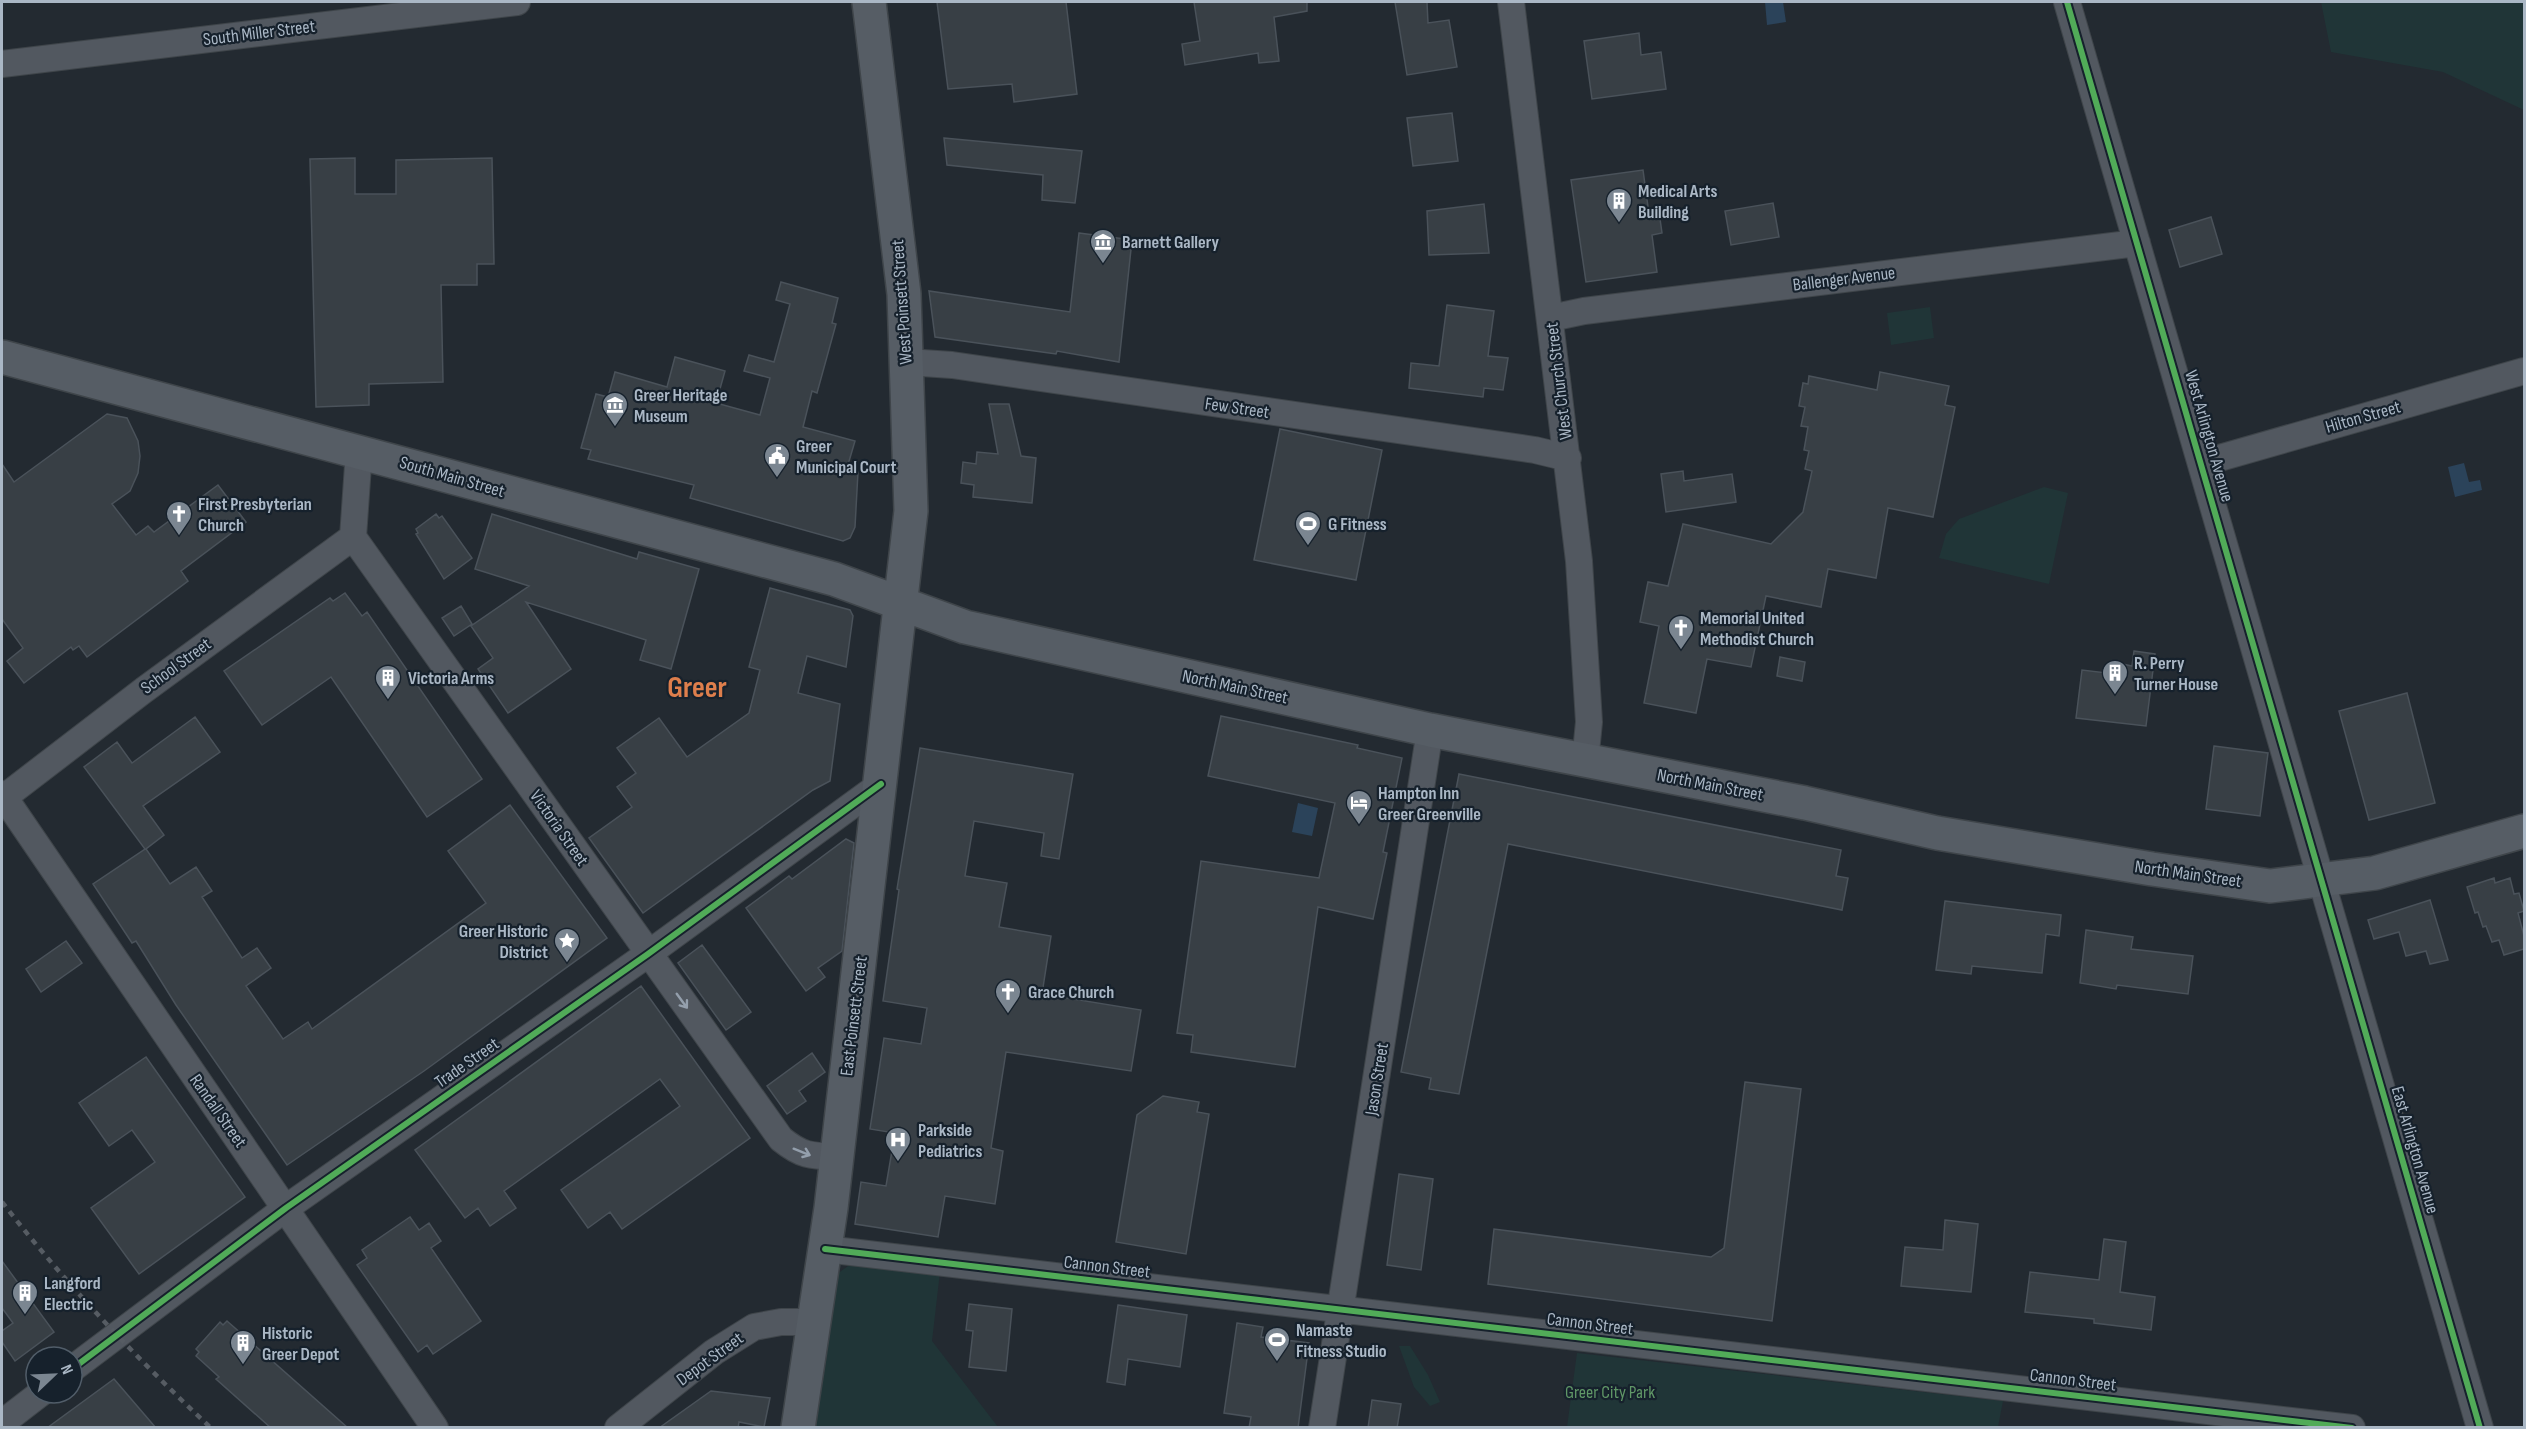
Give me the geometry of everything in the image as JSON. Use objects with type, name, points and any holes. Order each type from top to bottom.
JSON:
[{"type":"main road","name":"West Poinsett Street","points":[[869,2],[904,294],[911,511],[901,604]]},
{"type":"main road","name":"South Main Street","points":[[2,357],[834,579],[901,604]]},
{"type":"main road","name":"North Main Street","points":[[901,604],[965,627],[1585,762],[1805,803],[1937,833],[2113,863],[2270,886],[2375,873],[2524,831]]},
{"type":"main road","name":"East Poinsett Street","points":[[798,1428],[837,1157],[901,604]]},
{"type":"street","name":"South Miller Street","points":[[2,64],[439,7],[516,2]]},
{"type":"street","name":"West Church Street","points":[[1511,2],[1579,561],[1589,722],[1585,762]]},
{"type":"street","name":"West Arlington Avenue","points":[[2067,2],[2202,462],[2321,880]]},
{"type":"street","name":"Ballenger Avenue","points":[[1551,318],[1584,311],[2137,243]]},
{"type":"street","name":"Few Street","points":[[907,362],[952,365],[1247,410],[1535,450],[1568,458]]},
{"type":"street","name":"Hilton Street","points":[[2202,462],[2524,371]]},
{"type":"street","points":[[354,537],[359,451]]},
{"type":"street","name":"School Street","points":[[2,797],[354,537]]},
{"type":"street","name":"Victoria Street","points":[[354,537],[781,1139],[797,1152],[805,1155],[837,1157]]},
{"type":"street","name":"Jason Street","points":[[1322,1428],[1430,730]]},
{"type":"street","name":"Trade Street","points":[[84,1361],[286,1208],[648,954],[881,783]]},
{"type":"street","name":"Randall Street","points":[[2,797],[435,1428]]},
{"type":"street","points":[[846,810],[876,831]]},
{"type":"street","name":"East Arlington Avenue","points":[[2321,880],[2480,1428]]},
{"type":"street","name":"Cannon Street","points":[[825,1249],[2352,1428]]},
{"type":"street","name":"Depot Street","points":[[618,1428],[714,1352],[754,1327],[781,1322],[814,1322]]},
{"type":"street","points":[[2,1423],[25,1405]]},
{"type":"green space","points":[[2321,2],[2524,2],[2524,110],[2443,72],[2331,52]]},
{"type":"green space","points":[[1930,307],[1934,338],[1891,345],[1887,313]]},
{"type":"green space","points":[[2044,487],[2068,493],[2049,584],[1939,558],[1946,534],[1959,519]]},
{"type":"green space","points":[[851,1264],[940,1272],[932,1341],[998,1427],[815,1428],[826,1362],[834,1281],[837,1274]]},
{"type":"green space","points":[[1399,1346],[1410,1346],[1428,1375],[1440,1402],[1430,1406],[1414,1387]]},
{"type":"green space","name":"Greer City Park","points":[[1577,1353],[2003,1401],[1998,1427],[1567,1427]]},
{"type":"water","points":[[1765,2],[1783,2],[1786,22],[1767,25]]},
{"type":"water","points":[[2464,463],[2469,482],[2480,480],[2482,490],[2455,497],[2448,467]]},
{"type":"water","points":[[1298,803],[1318,808],[1312,836],[1292,832]]},
{"type":"building","points":[[937,2],[1066,2],[1077,94],[1014,102],[1012,84],[948,89]]},
{"type":"building","points":[[1194,2],[1307,2],[1307,11],[1274,17],[1279,61],[1259,63],[1258,53],[1185,65],[1182,44],[1200,41]]},
{"type":"building","points":[[1395,2],[1427,2],[1428,23],[1449,20],[1457,67],[1407,75]]},
{"type":"building","points":[[1639,33],[1641,55],[1661,52],[1666,89],[1592,99],[1584,41]]},
{"type":"building","points":[[1452,113],[1458,161],[1413,166],[1407,118]]},
{"type":"building","points":[[944,138],[1082,151],[1075,203],[1042,200],[1043,175],[947,165]]},
{"type":"building","points":[[355,158],[355,194],[396,194],[396,160],[492,158],[494,264],[477,264],[477,285],[441,285],[443,382],[369,384],[369,405],[316,407],[310,159]]},
{"type":"building","name":"Medical Arts Building","points":[[1643,170],[1649,214],[1659,212],[1662,233],[1652,235],[1657,272],[1586,282],[1571,180]]},
{"type":"building","points":[[1773,203],[1779,237],[1731,245],[1725,211]]},
{"type":"building","points":[[1484,204],[1489,253],[1429,255],[1427,211]]},
{"type":"building","points":[[2211,217],[2222,254],[2180,267],[2169,230]]},
{"type":"building","points":[[1079,233],[1132,240],[1119,362],[1057,351],[1056,354],[935,337],[929,291],[1070,312]]},
{"type":"building","points":[[781,282],[838,298],[832,323],[836,324],[817,393],[812,391],[803,427],[855,441],[847,468],[858,472],[855,527],[850,538],[843,541],[690,498],[694,485],[588,459],[591,450],[581,448],[596,394],[608,397],[615,372],[667,387],[675,357],[725,371],[716,403],[760,415],[770,378],[744,371],[749,355],[774,362],[790,304],[776,300]]},
{"type":"building","points":[[1447,305],[1494,311],[1488,356],[1508,358],[1503,390],[1484,388],[1483,397],[1409,388],[1411,363],[1439,366]]},
{"type":"building","points":[[1880,372],[1949,386],[1945,405],[1955,407],[1933,517],[1888,508],[1876,578],[1828,569],[1821,607],[1766,596],[1751,667],[1707,659],[1696,713],[1644,703],[1659,626],[1640,622],[1648,582],[1668,586],[1683,524],[1771,544],[1803,512],[1812,471],[1805,469],[1809,451],[1804,450],[1808,427],[1801,426],[1805,407],[1799,406],[1803,383],[1808,384],[1809,376],[1877,390]]},
{"type":"building","points":[[989,404],[1009,404],[1021,456],[1036,458],[1032,503],[973,497],[974,485],[961,483],[963,462],[976,464],[977,452],[998,454]]},
{"type":"building","name":"First Presbyterian Church","points":[[107,414],[127,418],[138,441],[140,456],[138,473],[130,491],[112,504],[136,535],[148,526],[154,532],[218,485],[246,522],[181,571],[188,581],[87,657],[79,646],[73,650],[71,647],[24,683],[7,661],[23,648],[2,619],[2,464],[14,482]]},
{"type":"building","points":[[1280,429],[1382,450],[1356,580],[1254,560]]},
{"type":"building","points":[[1683,471],[1684,481],[1732,474],[1736,502],[1666,512],[1661,474]]},
{"type":"building","points":[[436,514],[439,518],[442,516],[472,558],[444,579],[416,534],[418,533],[416,529]]},
{"type":"building","points":[[492,514],[637,559],[639,552],[699,569],[671,669],[640,660],[646,640],[526,602],[571,669],[508,713],[478,669],[493,658],[471,626],[529,586],[475,569]]},
{"type":"building","points":[[770,588],[850,610],[853,616],[846,667],[807,656],[798,693],[840,704],[830,781],[813,790],[643,913],[589,838],[632,807],[617,787],[636,773],[617,748],[659,718],[687,757],[749,713],[760,670],[749,667]]},
{"type":"building","name":"Victoria Arms","points":[[345,593],[362,616],[367,612],[482,779],[427,817],[331,677],[262,725],[224,671],[330,598],[333,601]]},
{"type":"building","points":[[461,606],[472,624],[454,636],[442,618]]},
{"type":"building","name":"R. Perry Turner House","points":[[2134,651],[2155,654],[2146,726],[2076,718],[2082,670],[2115,674],[2117,663],[2132,666]]},
{"type":"building","points":[[1780,657],[1805,662],[1802,681],[1777,676]]},
{"type":"building","points":[[2407,693],[2435,803],[2369,820],[2339,711]]},
{"type":"building","points":[[1221,716],[1358,745],[1357,748],[1402,758],[1383,852],[1387,853],[1373,919],[1318,907],[1295,1067],[1191,1052],[1193,1035],[1177,1033],[1201,861],[1319,878],[1335,803],[1208,776]]},
{"type":"building","points":[[195,717],[220,752],[143,806],[164,835],[146,849],[170,884],[196,867],[212,891],[202,897],[242,958],[257,948],[271,968],[246,986],[283,1039],[308,1022],[312,1029],[486,903],[448,851],[510,805],[607,938],[424,1071],[287,1165],[176,1005],[136,941],[132,943],[93,884],[145,849],[84,767],[117,742],[132,763]]},
{"type":"building","points":[[2214,746],[2268,753],[2260,816],[2206,809]]},
{"type":"building","points":[[920,748],[1073,774],[1059,859],[1041,856],[1044,833],[974,821],[965,876],[1007,883],[999,927],[1051,936],[1042,994],[1141,1010],[1131,1071],[1006,1052],[991,1148],[1003,1151],[995,1204],[945,1196],[938,1237],[855,1224],[861,1182],[886,1186],[895,1133],[870,1129],[884,1038],[921,1044],[927,1008],[883,1001],[899,890],[897,889]]},
{"type":"building","points":[[1459,774],[1841,850],[1836,876],[1848,878],[1842,910],[1508,844],[1459,1094],[1429,1089],[1431,1078],[1401,1072]]},
{"type":"building","points":[[846,839],[854,843],[842,951],[818,968],[825,977],[806,991],[746,908],[789,876],[792,879]]},
{"type":"building","points":[[2494,878],[2495,883],[2510,878],[2514,894],[2519,893],[2524,911],[2518,913],[2524,936],[2524,949],[2504,955],[2499,940],[2492,942],[2486,926],[2483,927],[2478,912],[2475,913],[2467,887]]},
{"type":"building","points":[[2430,900],[2448,960],[2430,964],[2426,951],[2406,956],[2399,932],[2374,939],[2368,920]]},
{"type":"building","points":[[1945,901],[2061,915],[2059,936],[2046,934],[2042,973],[1972,966],[1971,974],[1936,970]]},
{"type":"building","points":[[2086,930],[2133,937],[2131,949],[2193,956],[2188,994],[2117,985],[2116,989],[2080,983]]},
{"type":"building","points":[[66,941],[82,963],[41,992],[26,969]]},
{"type":"building","points":[[702,945],[751,1012],[726,1030],[678,963]]},
{"type":"building","points":[[641,986],[750,1138],[622,1229],[610,1212],[588,1228],[561,1190],[680,1106],[660,1079],[504,1191],[516,1208],[490,1226],[478,1208],[465,1218],[415,1150]]},
{"type":"building","points":[[812,1053],[825,1072],[799,1091],[806,1101],[787,1114],[767,1086]]},
{"type":"building","points":[[146,1057],[245,1197],[139,1274],[91,1208],[155,1162],[132,1130],[109,1146],[79,1103]]},
{"type":"building","points":[[1745,1082],[1801,1089],[1772,1321],[1488,1284],[1494,1229],[1711,1257],[1724,1248]]},
{"type":"building","points":[[1163,1096],[1199,1102],[1197,1112],[1209,1114],[1186,1254],[1116,1242],[1137,1115]]},
{"type":"building","points":[[1399,1174],[1433,1179],[1421,1270],[1387,1265]]},
{"type":"building","points":[[410,1217],[419,1230],[429,1223],[441,1241],[431,1248],[481,1321],[433,1354],[427,1345],[418,1352],[357,1265],[367,1258],[362,1250]]},
{"type":"building","points":[[1945,1220],[1978,1224],[1971,1292],[1901,1286],[1905,1247],[1943,1250]]},
{"type":"building","points":[[2104,1239],[2126,1242],[2120,1292],[2155,1297],[2151,1330],[2094,1323],[2094,1319],[2025,1312],[2030,1272],[2099,1280]]},
{"type":"building","name":"Langford Electric","points":[[2,1261],[54,1332],[37,1345],[24,1345],[24,1354],[15,1361],[2,1342],[2,1331],[13,1323],[2,1308]]},
{"type":"building","points":[[969,1304],[1012,1309],[1006,1371],[969,1367],[973,1331],[966,1330]]},
{"type":"building","points":[[1118,1305],[1187,1315],[1180,1367],[1128,1359],[1125,1385],[1107,1382]]},
{"type":"building","name":"Historic Greer Depot","points":[[227,1321],[348,1428],[271,1428],[216,1379],[219,1377],[196,1356],[199,1352],[196,1349],[220,1322],[223,1325]]},
{"type":"building","points":[[1237,1323],[1263,1327],[1261,1337],[1309,1343],[1298,1428],[1249,1428],[1251,1417],[1224,1413]]},
{"type":"building","points":[[114,1379],[156,1428],[47,1428],[78,1405],[84,1405],[84,1401]]},
{"type":"building","points":[[711,1391],[770,1398],[764,1427],[739,1422],[738,1428],[659,1428]]},
{"type":"building","points":[[1372,1400],[1401,1404],[1397,1428],[1368,1428]]},
{"type":"railway","points":[[2,1202],[102,1319],[211,1428]]},
{"type":"cycle path","points":[[2067,2],[2480,1428]]},
{"type":"cycle path","points":[[84,1360],[286,1208],[648,954],[881,784]]},
{"type":"cycle path","points":[[825,1249],[2352,1428]]},
{"type":"place","name":"Medical Arts Building","points":[[1619,224]]},
{"type":"place","name":"Barnett Gallery","points":[[1103,265]]},
{"type":"place","name":"Greer Heritage Museum","points":[[615,428]]},
{"type":"place","name":"Greer Municipal Court","points":[[777,479]]},
{"type":"place","name":"First Presbyterian Church","points":[[179,537]]},
{"type":"place","name":"G Fitness","points":[[1308,547]]},
{"type":"place","name":"Memorial United Methodist Church","points":[[1681,651]]},
{"type":"place","name":"R. Perry Turner House","points":[[2115,696]]},
{"type":"place","name":"Victoria Arms","points":[[388,701]]},
{"type":"place","name":"Hampton Inn Greer Greenville","points":[[1359,826]]},
{"type":"place","name":"Greer Historic District","points":[[567,964]]},
{"type":"place","name":"Grace Church","points":[[1008,1015]]},
{"type":"place","name":"Parkside Pediatrics","points":[[898,1163]]},
{"type":"place","name":"Langford Electric","points":[[25,1316]]},
{"type":"place","name":"Namaste Fitness Studio","points":[[1277,1363]]},
{"type":"place","name":"Historic Greer Depot","points":[[243,1366]]},
{"type":"district","name":"Greer","points":[[697,688]]}]
